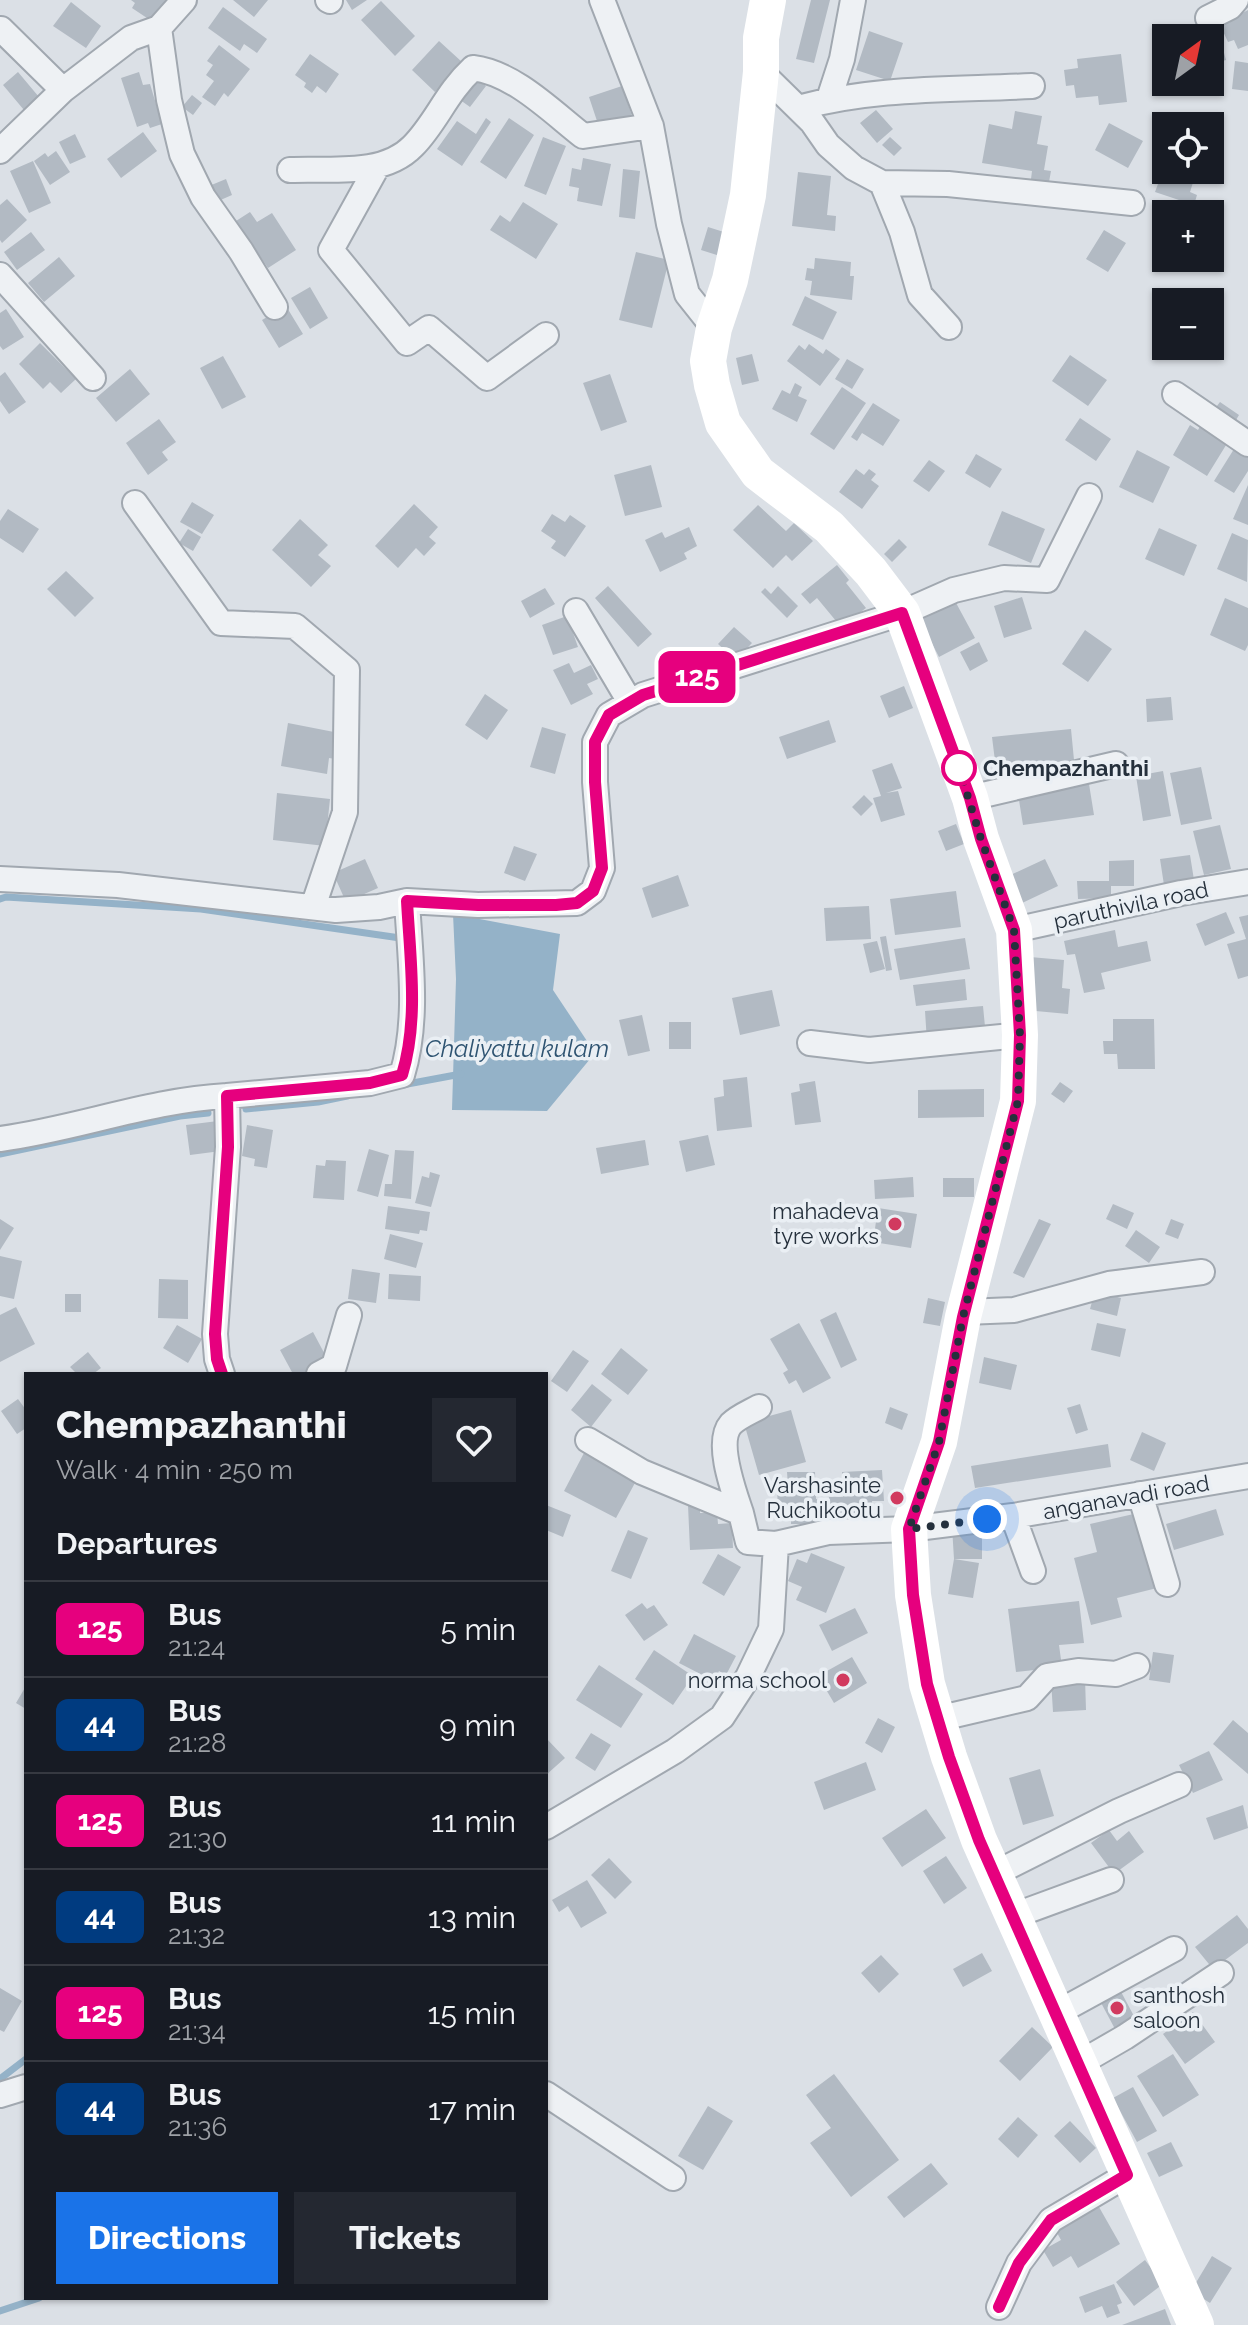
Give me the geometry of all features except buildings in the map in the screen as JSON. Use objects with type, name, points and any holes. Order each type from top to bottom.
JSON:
[{"type":"main road","points":[[768,0],[761,38],[761,72],[748,195],[730,280],[714,328],[708,361],[723,423],[758,473],[829,527],[871,572],[902,613],[970,798],[981,839],[1014,930],[1020,1035],[1018,1101],[965,1312],[939,1442],[909,1529],[913,1595],[927,1684],[979,1840],[1196,2325]]},
{"type":"street","points":[[0,151],[63,90],[131,38],[159,28],[184,0]]},
{"type":"street","points":[[602,0],[651,126],[687,294],[714,328]]},
{"type":"street","points":[[829,99],[842,59],[853,0]]},
{"type":"street","points":[[1208,18],[1230,7],[1236,0]]},
{"type":"street","points":[[159,28],[169,100],[182,154],[203,197],[275,307]]},
{"type":"street","points":[[1,29],[63,90]]},
{"type":"street","points":[[290,170],[377,167],[397,159],[414,146],[457,83],[473,68],[491,70],[530,95],[583,136],[651,126]]},
{"type":"street","points":[[761,72],[837,153],[854,168],[882,183],[948,184],[1132,203]]},
{"type":"street","points":[[798,108],[829,99],[911,91],[1032,86]]},
{"type":"street","points":[[377,167],[331,250],[407,343],[429,328],[487,378],[546,335]]},
{"type":"street","points":[[882,183],[902,232],[920,295],[949,327]]},
{"type":"street","points":[[0,275],[93,378]]},
{"type":"street","points":[[1175,394],[1248,444]]},
{"type":"street","points":[[0,879],[118,885],[350,909],[407,901],[478,905],[577,903],[593,891],[602,868],[595,742],[609,715],[643,695],[902,613],[954,590],[1004,578],[1047,580],[1089,496]]},
{"type":"street","points":[[135,503],[221,623],[295,626],[347,670],[345,812],[313,907]]},
{"type":"street","points":[[576,611],[630,702]]},
{"type":"street","points":[[970,798],[1116,764]]},
{"type":"street","name":"paruthivila road","points":[[1014,930],[1181,893],[1248,882]]},
{"type":"street","points":[[0,1139],[45,1133],[142,1108],[227,1096],[370,1083],[402,1075],[412,1022],[407,901]]},
{"type":"street","points":[[810,1043],[869,1050],[1020,1035]]},
{"type":"street","points":[[221,1372],[215,1334],[228,1147],[227,1096]]},
{"type":"street","points":[[965,1312],[1014,1310],[1109,1284],[1202,1272]]},
{"type":"street","points":[[323,1372],[334,1366],[349,1315]]},
{"type":"street","points":[[548,1826],[675,1751],[722,1717],[748,1677],[771,1629],[776,1544],[748,1542],[725,1454],[724,1434],[733,1422],[759,1407]]},
{"type":"street","points":[[588,1440],[642,1472],[741,1513]]},
{"type":"street","name":"anganavadi road","points":[[776,1544],[828,1532],[909,1529],[1013,1516],[1248,1476]]},
{"type":"street","points":[[1140,1494],[1167,1584]]},
{"type":"street","points":[[1013,1516],[1033,1571]]},
{"type":"street","points":[[937,1719],[1027,1698],[1047,1676],[1078,1671],[1116,1674],[1137,1666]]},
{"type":"street","points":[[994,1874],[1119,1811],[1179,1785]]},
{"type":"street","points":[[1013,1916],[1111,1880]]},
{"type":"street","points":[[1055,2014],[1174,1949]]},
{"type":"street","points":[[1080,2063],[1221,1973]]},
{"type":"street","points":[[0,2095],[24,2088]]},
{"type":"street","points":[[548,2095],[673,2178]]},
{"type":"street","points":[[999,2307],[1019,2263],[1051,2220],[1127,2175]]},
{"type":"water","name":"Chaliyattu kulam","points":[[453,914],[560,934],[553,990],[595,1053],[547,1111],[452,1110],[456,979]]},
{"type":"waterway","points":[[0,899],[201,909],[407,939]]},
{"type":"waterway","points":[[402,1085],[461,1074]]},
{"type":"waterway","points":[[246,1109],[347,1096]]},
{"type":"waterway","points":[[0,1154],[180,1116],[208,1113]]},
{"type":"waterway","points":[[0,2079],[24,2061]]},
{"type":"waterway","points":[[0,2311],[33,2300]]},
{"type":"bus line","name":"125","points":[[221,1372],[215,1334],[224,1229],[227,1096],[370,1083],[402,1075],[412,1022],[407,901],[556,905],[577,903],[593,891],[602,868],[595,742],[609,715],[643,695],[902,613],[970,798],[981,839],[1014,930],[1020,1035],[1018,1101],[963,1317],[939,1442],[909,1529],[913,1595],[927,1684],[979,1840],[1127,2175],[1051,2220],[1019,2263],[999,2307]]},
{"type":"place","name":"Chempazhanthi","points":[[959,768]]},
{"type":"place","name":"mahadeva tyre works","points":[[895,1224]]},
{"type":"place","name":"Varshasinte Ruchikootu","points":[[897,1498]]},
{"type":"place","name":"norma school","points":[[843,1680]]},
{"type":"place","name":"santhosh saloon","points":[[1117,2008]]},
{"type":"route","points":[[959,768],[1014,930],[1020,1035],[1018,1101],[963,1317],[939,1442],[909,1529],[987,1519]]}]
